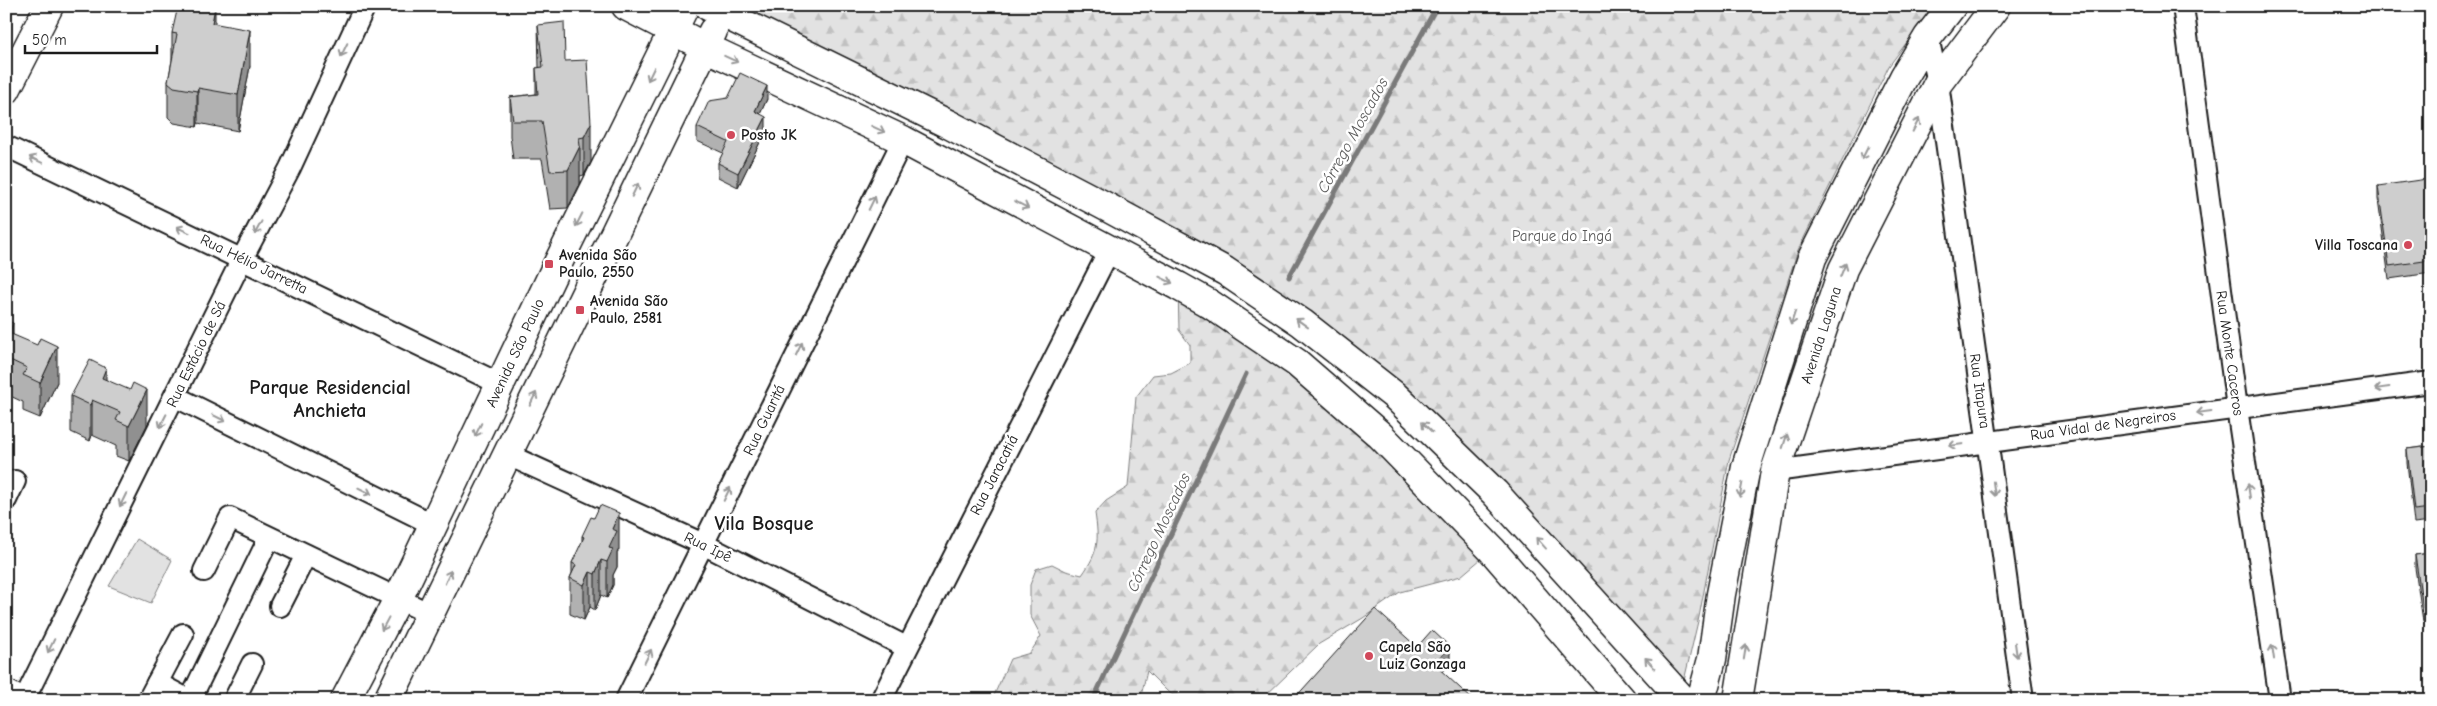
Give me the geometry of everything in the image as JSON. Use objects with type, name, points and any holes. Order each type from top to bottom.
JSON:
[{"type":"main road","points":[[6,90],[49,6]]},
{"type":"main road","points":[[626,6],[705,47],[903,140],[1196,296],[1297,363],[1380,434],[1492,550],[1622,700]]},
{"type":"main road","name":"Avenida São Paulo","points":[[345,700],[398,599],[432,524],[684,6]]},
{"type":"main road","name":"Avenida Laguna","points":[[1701,700],[1712,660],[1721,594],[1746,467],[1812,258],[1904,77],[1928,38],[1952,6]]},
{"type":"main road","name":"Avenida Laguna","points":[[1738,700],[1775,471],[1843,269],[1938,83],[1996,6]]},
{"type":"main road","points":[[388,700],[705,47],[718,9],[948,124],[1103,205],[1224,271],[1302,323],[1395,396],[1495,493],[1683,700]]},
{"type":"main road","points":[[6,694],[17,700]]},
{"type":"street","name":"Rua Estácio de Sá","points":[[24,700],[176,397],[242,259],[290,168],[366,6]]},
{"type":"street","name":"Rua Monte Caceros","points":[[2183,6],[2237,408],[2280,700]]},
{"type":"street","name":"Rua Itapura","points":[[1928,38],[1938,83],[2023,700]]},
{"type":"street","name":"Rua Guaritá","points":[[626,700],[903,140]]},
{"type":"street","name":"Rua Hélio Jarretta","points":[[6,146],[500,384]]},
{"type":"street","name":"Rua Jaracatiá","points":[[881,700],[906,647],[1109,251]]},
{"type":"street","name":"Rua Vidal de Negreiros","points":[[1775,471],[2431,382]]},
{"type":"street","points":[[176,397],[432,524]]},
{"type":"street","name":"Rua Ipê","points":[[506,454],[703,544],[906,647]]},
{"type":"street","points":[[6,500],[14,481]]},
{"type":"street","points":[[204,571],[230,518],[430,614]]},
{"type":"street","points":[[183,634],[153,692],[190,700],[269,538]]},
{"type":"street","points":[[280,606],[306,555]]},
{"type":"street","points":[[234,700],[252,664]]},
{"type":"green space","name":"Parque do Ingá","points":[[731,6],[1934,6],[1889,66],[1798,250],[1729,460],[1699,617],[1683,685],[1305,322]]},
{"type":"green space","points":[[1178,287],[1295,365],[1488,553],[1461,576],[1400,592],[1363,618],[1319,644],[1261,700],[1180,700],[1167,691],[1147,671],[1140,700],[992,700],[1010,659],[1030,653],[1041,636],[1030,615],[1030,585],[1036,569],[1052,564],[1066,571],[1082,575],[1095,552],[1097,531],[1095,513],[1106,501],[1128,487],[1136,397],[1153,375],[1171,373],[1190,363],[1190,345],[1179,330]]},
{"type":"green space","points":[[137,539],[172,560],[151,603],[109,586]]},
{"type":"building","points":[[178,6],[215,7],[212,23],[250,30],[238,95],[198,88],[197,91],[174,87],[168,82],[177,34],[172,33]]},
{"type":"building","points":[[564,22],[565,61],[587,60],[591,123],[584,137],[579,138],[580,146],[568,170],[550,171],[542,121],[513,121],[510,97],[538,94],[536,68],[543,67],[538,25]]},
{"type":"building","name":"Posto JK","points":[[740,73],[767,86],[755,111],[766,117],[738,173],[718,163],[728,142],[697,127],[709,101],[728,98]]},
{"type":"building","name":"Villa Toscana","points":[[2427,179],[2431,203],[2431,260],[2389,266],[2378,186]]},
{"type":"building","points":[[6,320],[13,323],[9,333],[37,345],[40,338],[57,346],[40,383],[23,375],[27,368],[6,358]]},
{"type":"building","points":[[90,360],[106,368],[102,378],[130,390],[133,383],[147,390],[129,426],[116,420],[120,412],[92,400],[90,405],[71,396]]},
{"type":"building","points":[[2431,446],[2431,508],[2414,510],[2407,449]]},
{"type":"building","points":[[600,505],[619,513],[612,529],[617,531],[609,548],[613,549],[607,562],[601,560],[595,574],[590,572],[584,585],[570,578],[576,565],[572,563],[591,517],[594,518]]},
{"type":"building","points":[[2431,553],[2431,607],[2423,608],[2415,555]]},
{"type":"building","points":[[1375,609],[1417,647],[1432,630],[1450,647],[1434,664],[1473,700],[1293,700]]},
{"type":"waterway","name":"Córrego Moscados","points":[[1289,277],[1437,6]]},
{"type":"waterway","name":"Córrego Moscados","points":[[1093,700],[1246,374]]},
{"type":"place","name":"Posto JK","points":[[731,135]]},
{"type":"place","name":"Villa Toscana","points":[[2408,245]]},
{"type":"place","name":"Avenida São Paulo, 2550","points":[[549,264]]},
{"type":"place","name":"Avenida São Paulo, 2581","points":[[580,310]]},
{"type":"place","name":"Capela São Luiz Gonzaga","points":[[1369,656]]},
{"type":"district","name":"Parque Residencial Anchieta","points":[[330,398]]},
{"type":"district","name":"Vila Bosque","points":[[764,523]]}]
